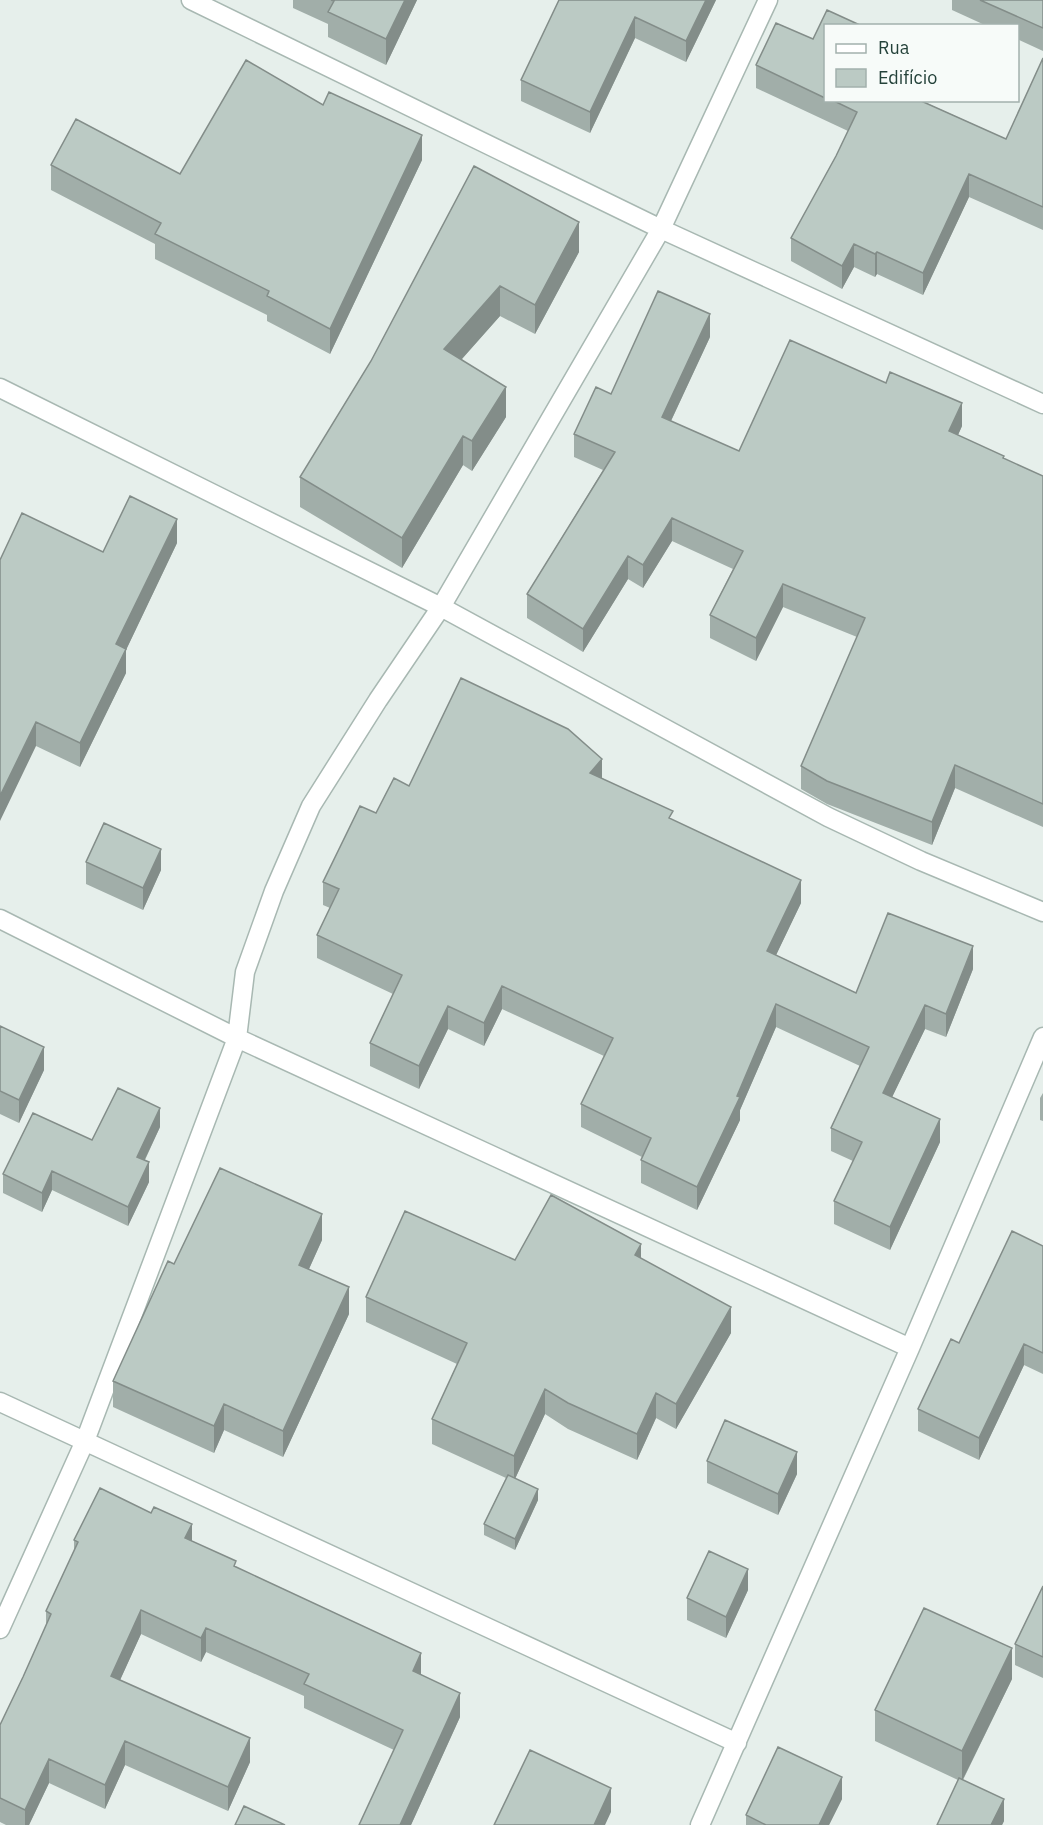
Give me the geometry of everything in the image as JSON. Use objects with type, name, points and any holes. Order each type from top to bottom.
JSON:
[{"type":"street","points":[[191,0],[661,229],[1043,404]]},
{"type":"street","points":[[0,1629],[85,1441],[237,1038],[245,972],[274,891],[311,806],[378,700],[441,607],[661,229],[768,0]]},
{"type":"street","points":[[0,388],[441,607],[828,817],[921,861],[1043,912]]},
{"type":"street","points":[[0,919],[237,1038],[910,1348]]},
{"type":"street","points":[[700,1825],[910,1348],[1043,1037]]},
{"type":"street","points":[[0,1402],[737,1743]]},
{"type":"building","points":[[331,0],[405,0],[386,39],[328,12],[334,1]]},
{"type":"building","points":[[559,0],[706,0],[686,41],[635,17],[590,112],[521,80]]},
{"type":"building","points":[[980,0],[1043,0],[1043,28]]},
{"type":"building","points":[[827,10],[858,24],[824,24],[824,98],[756,65],[776,23],[813,39]]},
{"type":"building","points":[[1043,58],[1043,207],[969,174],[923,273],[854,244],[842,266],[791,238],[836,156],[857,112],[836,102],[923,102],[1006,139]]},
{"type":"building","points":[[246,60],[323,105],[329,92],[422,135],[330,329],[267,296],[269,291],[155,234],[161,223],[51,165],[76,119],[180,174]]},
{"type":"building","points":[[474,166],[579,222],[535,305],[500,286],[444,349],[506,387],[472,441],[463,436],[402,538],[300,477],[371,361]]},
{"type":"building","points":[[658,291],[710,314],[662,417],[739,451],[790,340],[886,383],[890,372],[962,403],[949,431],[1043,476],[1043,804],[955,765],[932,822],[827,781],[801,766],[865,618],[783,584],[756,638],[710,615],[743,551],[672,518],[643,565],[628,556],[583,629],[527,594],[615,452],[574,434],[596,387],[611,394]]},
{"type":"building","points":[[130,496],[177,519],[116,644],[126,649],[80,743],[36,722],[0,796],[0,560],[22,513],[103,552]]},
{"type":"building","points":[[461,678],[568,729],[602,759],[590,773],[673,811],[669,818],[801,880],[767,951],[856,993],[888,913],[973,946],[946,1014],[925,1005],[883,1093],[940,1119],[890,1227],[834,1201],[862,1142],[831,1128],[869,1047],[776,1004],[737,1096],[740,1097],[697,1187],[641,1160],[651,1138],[581,1104],[613,1038],[502,986],[484,1023],[448,1006],[419,1066],[370,1043],[402,975],[317,935],[339,889],[323,882],[360,806],[376,813],[394,778],[409,786]]},
{"type":"building","points":[[104,823],[161,849],[143,888],[86,862]]},
{"type":"building","points":[[0,1026],[44,1047],[19,1100],[0,1091]]},
{"type":"building","points":[[118,1088],[160,1108],[137,1157],[149,1162],[128,1207],[52,1171],[42,1193],[3,1174],[33,1113],[92,1140]]},
{"type":"building","points":[[220,1168],[322,1214],[299,1265],[349,1287],[283,1431],[224,1404],[214,1426],[113,1381],[168,1261],[174,1264]]},
{"type":"building","points":[[551,1195],[641,1244],[635,1255],[731,1307],[676,1404],[656,1393],[637,1434],[568,1403],[545,1389],[514,1456],[432,1419],[467,1343],[366,1297],[405,1211],[515,1260]]},
{"type":"building","points":[[1012,1231],[1043,1246],[1043,1353],[1024,1344],[979,1438],[918,1409],[951,1339],[959,1343]]},
{"type":"building","points":[[725,1420],[797,1452],[778,1494],[707,1461]]},
{"type":"building","points":[[508,1475],[538,1489],[515,1539],[484,1524]]},
{"type":"building","points":[[100,1488],[151,1513],[154,1507],[192,1524],[185,1538],[236,1561],[234,1566],[421,1653],[413,1671],[460,1693],[400,1825],[359,1825],[403,1730],[304,1684],[309,1674],[206,1628],[201,1638],[141,1610],[111,1676],[250,1738],[228,1787],[125,1741],[105,1785],[49,1759],[25,1810],[0,1798],[0,1725],[51,1614],[46,1611],[78,1542],[74,1540]]},
{"type":"building","points":[[709,1551],[748,1569],[726,1617],[687,1598]]},
{"type":"building","points":[[1043,1586],[1043,1657],[1015,1644]]},
{"type":"building","points":[[924,1608],[1012,1648],[962,1751],[875,1710]]},
{"type":"building","points":[[778,1747],[842,1777],[819,1825],[766,1825],[746,1815]]},
{"type":"building","points":[[530,1750],[611,1788],[594,1825],[494,1825]]},
{"type":"building","points":[[959,1778],[1004,1799],[991,1825],[937,1825]]},
{"type":"building","points":[[244,1806],[285,1825],[235,1825]]}]
